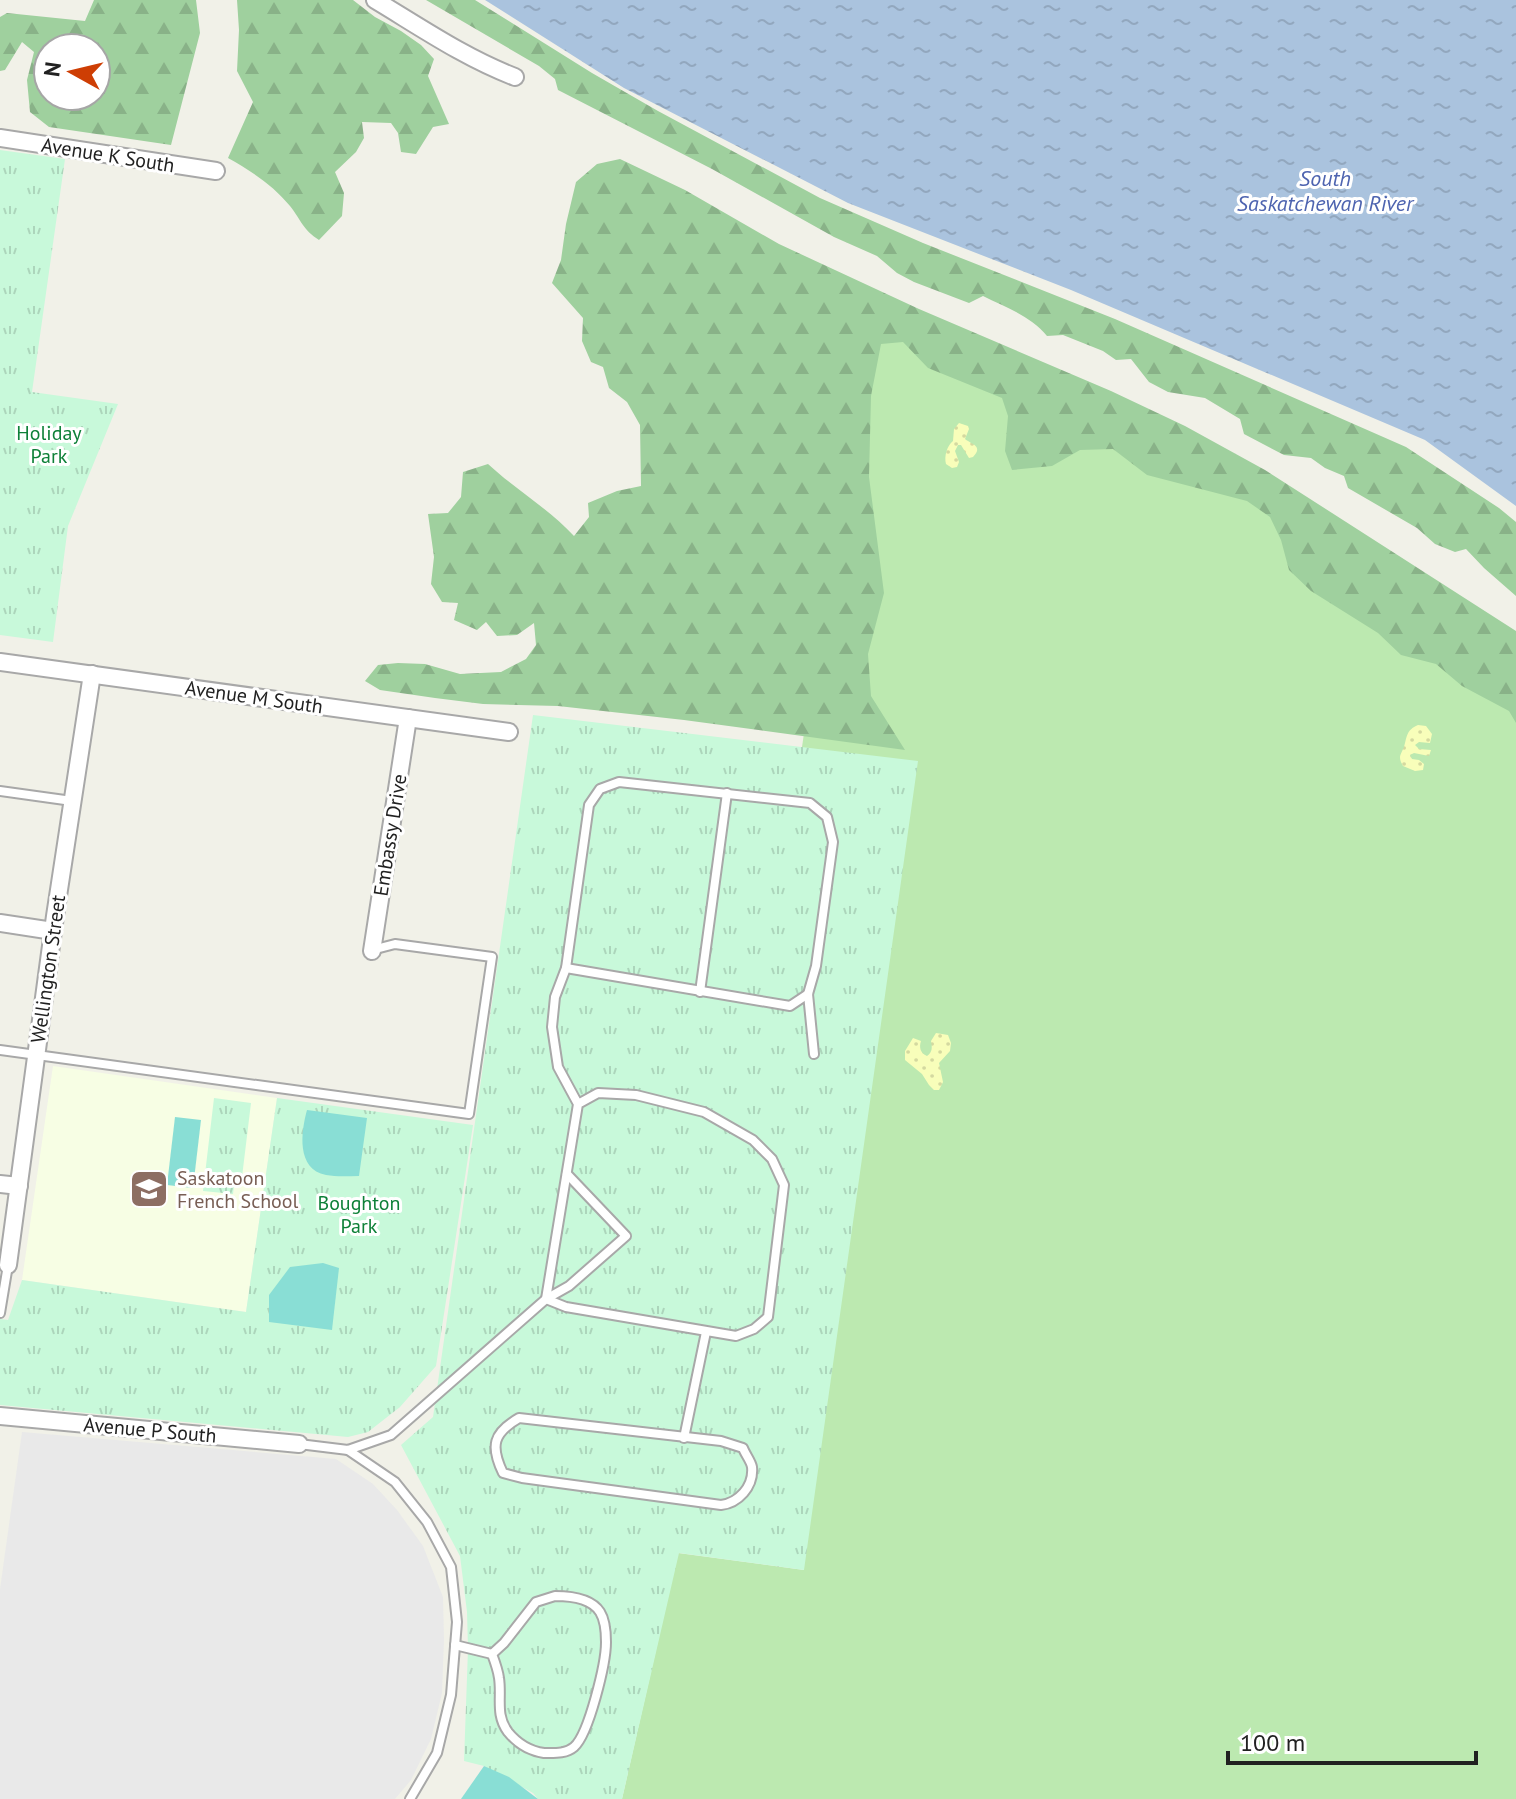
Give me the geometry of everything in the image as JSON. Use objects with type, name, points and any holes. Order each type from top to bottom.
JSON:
[{"type":"street","points":[[375,0],[481,62],[515,77]]},
{"type":"street","name":"Avenue K South","points":[[0,138],[216,171]]},
{"type":"street","name":"Avenue M South","points":[[0,662],[509,732]]},
{"type":"street","name":"Wellington Street","points":[[8,1265],[53,931],[92,674]]},
{"type":"street","name":"Embassy Drive","points":[[372,951],[408,718]]},
{"type":"street","points":[[0,923],[53,931]]},
{"type":"street","points":[[0,1184],[19,1186]]},
{"type":"street","name":"Avenue P South","points":[[0,1416],[299,1444]]},
{"type":"lane","points":[[546,1299],[578,1104],[558,1067],[552,1027],[555,997],[566,968],[589,805],[600,789],[619,782],[810,803],[827,817],[833,842],[816,966],[808,994],[814,1054]]},
{"type":"lane","points":[[0,791],[72,801]]},
{"type":"lane","points":[[700,992],[727,793]]},
{"type":"lane","points":[[0,1050],[469,1114],[492,957],[395,944],[372,951]]},
{"type":"lane","points":[[566,968],[790,1006],[808,994]]},
{"type":"lane","points":[[546,1299],[566,1307],[736,1336],[754,1329],[768,1317],[784,1185],[772,1159],[753,1140],[704,1112],[636,1095],[598,1093],[578,1104]]},
{"type":"lane","points":[[299,1444],[348,1450],[391,1435],[546,1299],[569,1286],[626,1236],[567,1174]]},
{"type":"lane","points":[[0,1313],[8,1265]]},
{"type":"lane","points":[[684,1438],[706,1332]]},
{"type":"lane","points":[[519,1418],[684,1438],[721,1441],[743,1448],[752,1467],[748,1486],[741,1497],[732,1504],[721,1505],[522,1478],[503,1473],[495,1457],[496,1439],[506,1425],[519,1418]]},
{"type":"lane","points":[[348,1450],[395,1482],[427,1522],[451,1567],[457,1622],[451,1695],[437,1753],[410,1799]]},
{"type":"lane","points":[[555,1596],[571,1596],[599,1610],[605,1627],[606,1645],[602,1669],[588,1723],[572,1749],[555,1754],[537,1752],[521,1745],[506,1730],[499,1713],[500,1678],[492,1654],[536,1602],[555,1596]]},
{"type":"lane","points":[[455,1645],[492,1654]]},
{"type":"shaded area","points":[[866,308],[1179,449],[1516,655],[1516,1799],[622,1799],[678,1553],[804,1570],[802,747]]},
{"type":"shaded area","name":"Saskatoon French School","points":[[53,1066],[277,1098],[246,1312],[22,1280]]},
{"type":"shaded area","points":[[307,1110],[367,1118],[359,1176],[326,1175],[310,1165],[305,1158],[302,1139]]},
{"type":"shaded area","points":[[175,1117],[201,1120],[193,1188],[167,1185]]},
{"type":"shaded area","points":[[323,1263],[339,1268],[332,1330],[269,1322],[269,1295],[290,1267]]},
{"type":"shaded area","points":[[22,1432],[336,1459],[373,1484],[423,1546],[443,1597],[442,1693],[431,1739],[411,1780],[395,1799],[0,1799],[0,1589]]},
{"type":"shaded area","points":[[484,1766],[509,1777],[538,1799],[461,1799]]},
{"type":"green space","points":[[94,0],[196,0],[200,33],[171,145],[49,127],[30,112],[27,80],[32,60],[32,112],[112,112],[112,32],[32,32],[32,50],[22,42],[5,70],[0,71],[0,17],[7,13],[85,21]]},
{"type":"green space","points":[[237,0],[353,0],[421,45],[434,59],[428,76],[449,124],[433,127],[416,154],[401,152],[398,133],[391,123],[362,122],[364,138],[356,152],[335,172],[344,193],[342,216],[319,240],[306,229],[276,191],[228,158],[253,102],[237,71]]},
{"type":"green space","points":[[426,0],[475,0],[658,111],[820,198],[923,243],[1115,319],[1406,447],[1516,522],[1516,596],[1466,549],[1455,552],[1435,544],[1417,528],[1348,488],[1344,476],[1311,458],[1284,455],[1244,434],[1240,419],[1205,398],[1168,392],[1149,382],[1131,359],[1116,360],[1103,351],[1063,335],[1047,336],[1026,317],[983,296],[969,303],[914,282],[897,273],[877,256],[834,237],[712,169],[558,90],[555,79],[539,66]]},
{"type":"green space","name":"Holiday Park","points":[[0,150],[65,159],[32,392],[118,404],[68,526],[53,642],[0,635]]},
{"type":"green space","points":[[620,159],[685,190],[779,244],[919,309],[1111,391],[1185,426],[1265,470],[1516,631],[1516,723],[1509,711],[1462,686],[1436,664],[1401,655],[1378,633],[1311,591],[1289,570],[1281,540],[1270,517],[1247,501],[1147,475],[1113,449],[1080,450],[1052,466],[1012,470],[1005,451],[1008,416],[1002,398],[928,368],[903,342],[881,344],[871,396],[869,477],[884,593],[868,654],[871,696],[905,750],[558,706],[483,704],[435,698],[380,690],[365,681],[378,665],[398,663],[425,664],[460,674],[501,672],[526,659],[536,645],[534,623],[517,635],[497,636],[486,622],[477,630],[454,620],[458,603],[442,602],[431,584],[434,557],[428,514],[448,513],[461,497],[463,472],[488,464],[574,536],[589,517],[588,503],[617,491],[641,486],[640,425],[627,402],[609,388],[603,367],[591,362],[582,341],[583,318],[552,283],[561,260],[576,182],[597,164]]},
{"type":"green space","points":[[533,715],[918,761],[804,1570],[679,1553],[622,1799],[538,1799],[533,1793],[484,1766],[464,1761],[468,1649],[460,1556],[401,1445],[433,1417]]},
{"type":"green space","points":[[214,1098],[251,1103],[242,1177],[235,1177],[233,1194],[203,1191]]},
{"type":"green space","name":"Boughton Park","points":[[277,1098],[473,1125],[436,1366],[400,1407],[368,1432],[348,1437],[0,1405],[0,1319],[8,1320],[22,1280],[246,1312]]},
{"type":"sand","points":[[959,423],[968,426],[965,439],[977,450],[969,458],[958,445],[955,451],[959,462],[957,467],[952,468],[946,464],[946,455]]},
{"type":"sand","points":[[1418,725],[1426,726],[1432,734],[1430,743],[1419,742],[1415,745],[1419,749],[1431,750],[1429,756],[1410,755],[1424,764],[1423,770],[1415,771],[1403,766],[1400,756],[1409,732]]},
{"type":"sand","points":[[936,1033],[948,1035],[951,1043],[950,1051],[939,1063],[943,1082],[939,1090],[934,1090],[922,1074],[905,1060],[905,1051],[913,1038],[921,1041],[921,1052],[927,1056]]},
{"type":"water","name":"South Saskatchewan River","points":[[485,0],[1516,0],[1516,506],[1425,440],[1071,290],[848,203],[624,88]]},
{"type":"place","name":"Saskatoon French School","points":[[149,1189]]}]
